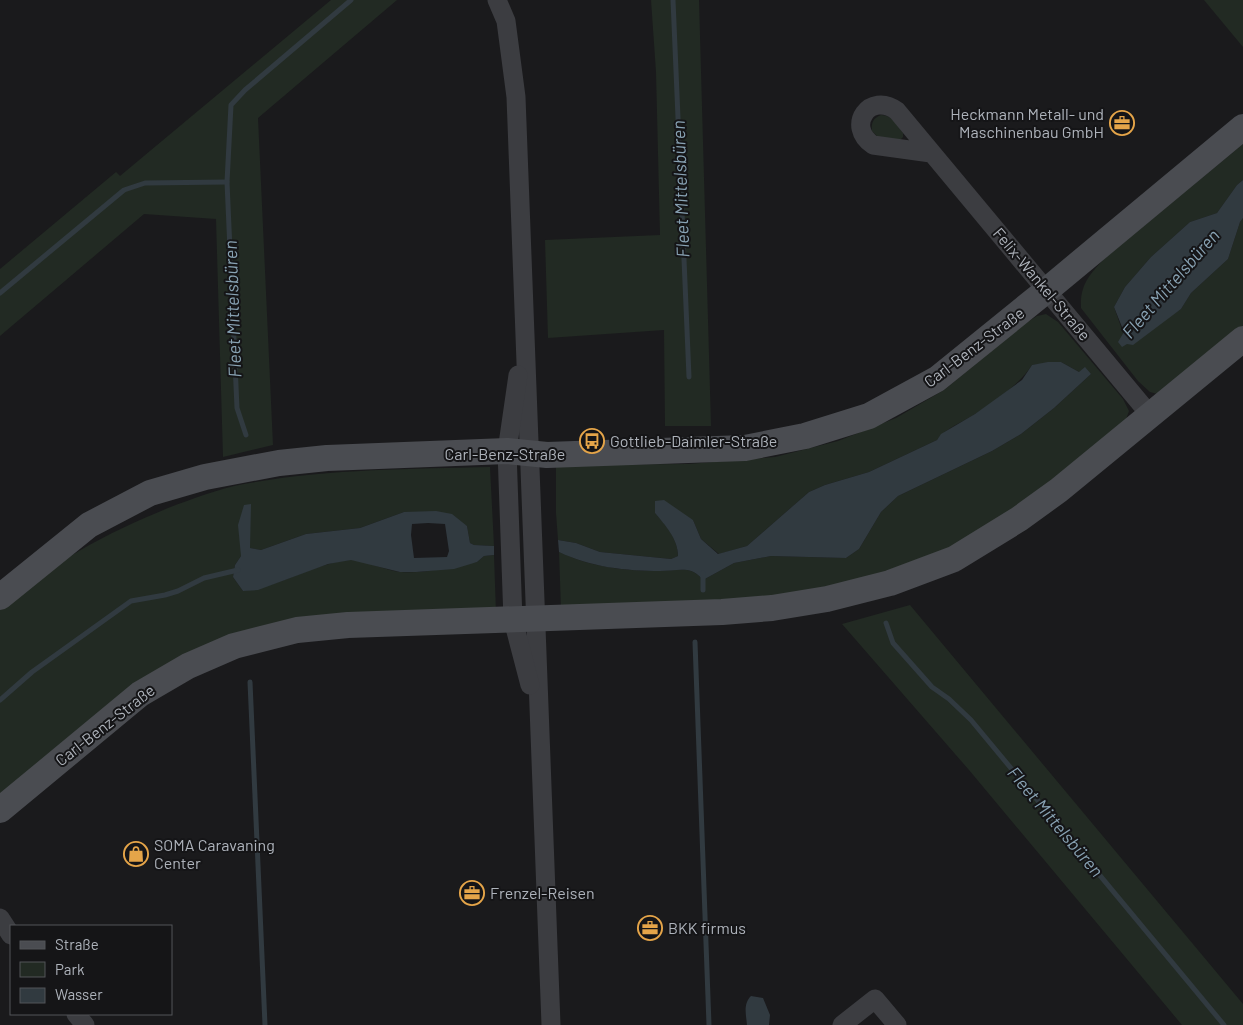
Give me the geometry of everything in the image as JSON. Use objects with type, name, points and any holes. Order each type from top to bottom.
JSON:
[{"type":"street","points":[[497,0],[506,21],[516,96],[524,341],[518,451],[524,620],[538,715],[551,1025]]},
{"type":"street","name":"Carl-Benz-Straße","points":[[0,597],[89,524],[150,493],[205,477],[279,463],[327,458],[518,451],[547,455],[744,448],[806,436],[869,416],[937,379],[1243,127]]},
{"type":"street","name":"Felix-Wankel-Straße","points":[[931,153],[1151,416]]},
{"type":"street","name":"Carl-Benz-Straße","points":[[0,810],[140,694],[188,666],[234,646],[297,630],[348,625],[524,620],[722,612],[772,608],[827,598],[890,583],[954,560],[1019,519],[1059,490],[1243,339]]},
{"type":"street","points":[[0,918],[10,933]]},
{"type":"street","points":[[0,924],[10,934]]},
{"type":"street","points":[[842,1025],[875,999],[897,1025]]},
{"type":"street","points":[[77,1015],[85,1025]]},
{"type":"green space","points":[[331,0],[397,0],[258,118],[273,445],[223,457],[216,219],[144,214],[0,336],[0,269],[116,172],[120,176]]},
{"type":"green space","points":[[651,0],[699,0],[711,426],[665,426],[664,330],[548,338],[545,240],[660,235],[656,72]]},
{"type":"green space","points":[[1204,0],[1243,0],[1243,47]]},
{"type":"green space","points":[[881,115],[891,119],[903,133],[903,137],[899,141],[880,139],[872,131],[873,121]]},
{"type":"green space","points":[[1243,144],[1243,180],[1237,185],[1217,213],[1190,222],[1151,257],[1125,287],[1114,307],[1127,344],[1181,309],[1191,293],[1228,259],[1243,218],[1243,332],[1161,395],[1150,392],[1138,381],[1081,308],[1082,293],[1086,281],[1104,259]]},
{"type":"green space","points":[[1046,314],[1058,322],[1123,399],[1129,411],[1124,425],[1059,480],[959,544],[901,571],[765,601],[561,609],[559,552],[582,561],[619,569],[687,570],[692,571],[703,580],[734,563],[771,556],[846,558],[859,549],[881,512],[898,496],[992,451],[1021,434],[1054,408],[1091,374],[1079,372],[1061,362],[1032,365],[1020,380],[1005,393],[972,416],[948,429],[937,440],[869,472],[825,485],[809,492],[747,546],[719,554],[701,539],[693,520],[655,513],[674,538],[678,556],[671,559],[600,552],[576,543],[558,540],[556,465],[688,464],[775,457],[838,441],[896,418],[944,390],[1026,323],[1037,316]]},
{"type":"green space","points":[[490,467],[494,546],[470,543],[467,526],[404,512],[360,528],[306,534],[261,550],[250,548],[250,504],[241,545],[241,556],[235,565],[233,577],[243,591],[270,585],[335,562],[354,560],[395,571],[410,572],[430,571],[477,562],[484,556],[494,555],[496,613],[258,632],[0,801],[0,610],[58,564],[101,539],[145,518],[215,491],[234,486],[305,475],[397,469]]},
{"type":"green space","points":[[910,605],[1243,1004],[1243,1025],[1182,1025],[969,770],[842,624]]},
{"type":"water","points":[[1243,180],[1243,218],[1228,259],[1191,293],[1181,309],[1133,345],[1127,344],[1122,347],[1118,342],[1124,332],[1114,307],[1125,287],[1151,257],[1190,222],[1217,213],[1237,185]]},
{"type":"water","points":[[1061,362],[1079,372],[1085,367],[1091,374],[1054,408],[1021,434],[992,451],[898,496],[881,512],[859,549],[846,558],[771,556],[734,563],[703,580],[692,571],[687,570],[647,571],[621,569],[596,565],[559,552],[558,540],[576,543],[600,552],[671,559],[678,556],[673,538],[667,527],[655,513],[655,501],[664,500],[693,520],[701,539],[718,554],[747,546],[809,492],[825,485],[869,472],[937,440],[941,434],[975,414],[1022,380],[1032,365]]},
{"type":"water","points":[[251,504],[250,548],[261,550],[306,534],[360,528],[404,512],[436,511],[452,514],[467,526],[470,543],[494,546],[494,555],[484,556],[477,562],[454,569],[416,572],[400,572],[351,560],[328,564],[258,590],[243,591],[233,577],[235,565],[241,556],[238,525],[244,505]],"holes":[[[412,524],[445,524],[449,551],[447,557],[414,558],[411,535]]]},
{"type":"water","points":[[751,996],[763,998],[770,1015],[769,1025],[747,1025],[746,1006]]},
{"type":"waterway","name":"Fleet Mittelsbüren","points":[[246,435],[237,408],[227,182],[231,105],[245,90],[351,0]]},
{"type":"waterway","name":"Fleet Mittelsbüren","points":[[673,0],[689,377]]},
{"type":"waterway","name":"Fleet Mittelsbüren","points":[[0,293],[124,190],[145,183],[227,182]]},
{"type":"waterway","name":"Fleet Mittelsbüren","points":[[0,700],[32,672],[131,601],[165,595],[178,591],[204,578],[238,570]]},
{"type":"waterway","name":"Fleet Mittelsbüren","points":[[703,573],[703,590]]},
{"type":"waterway","name":"Fleet Mittelsbüren","points":[[886,623],[893,643],[932,687],[949,699],[971,720],[1224,1025]]},
{"type":"waterway","name":"Fleet Mittelsbüren","points":[[695,642],[709,1025]]},
{"type":"waterway","name":"Fleet Mittelsbüren","points":[[250,682],[265,1025]]},
{"type":"place","name":"Heckmann Metall- und Maschinenbau GmbH","points":[[1122,123]]},
{"type":"place","name":"Gottlieb-Daimler-Straße","points":[[592,441]]},
{"type":"place","name":"SOMA Caravaning Center","points":[[136,854]]},
{"type":"place","name":"Frenzel-Reisen","points":[[472,893]]},
{"type":"place","name":"BKK firmus","points":[[650,928]]}]
